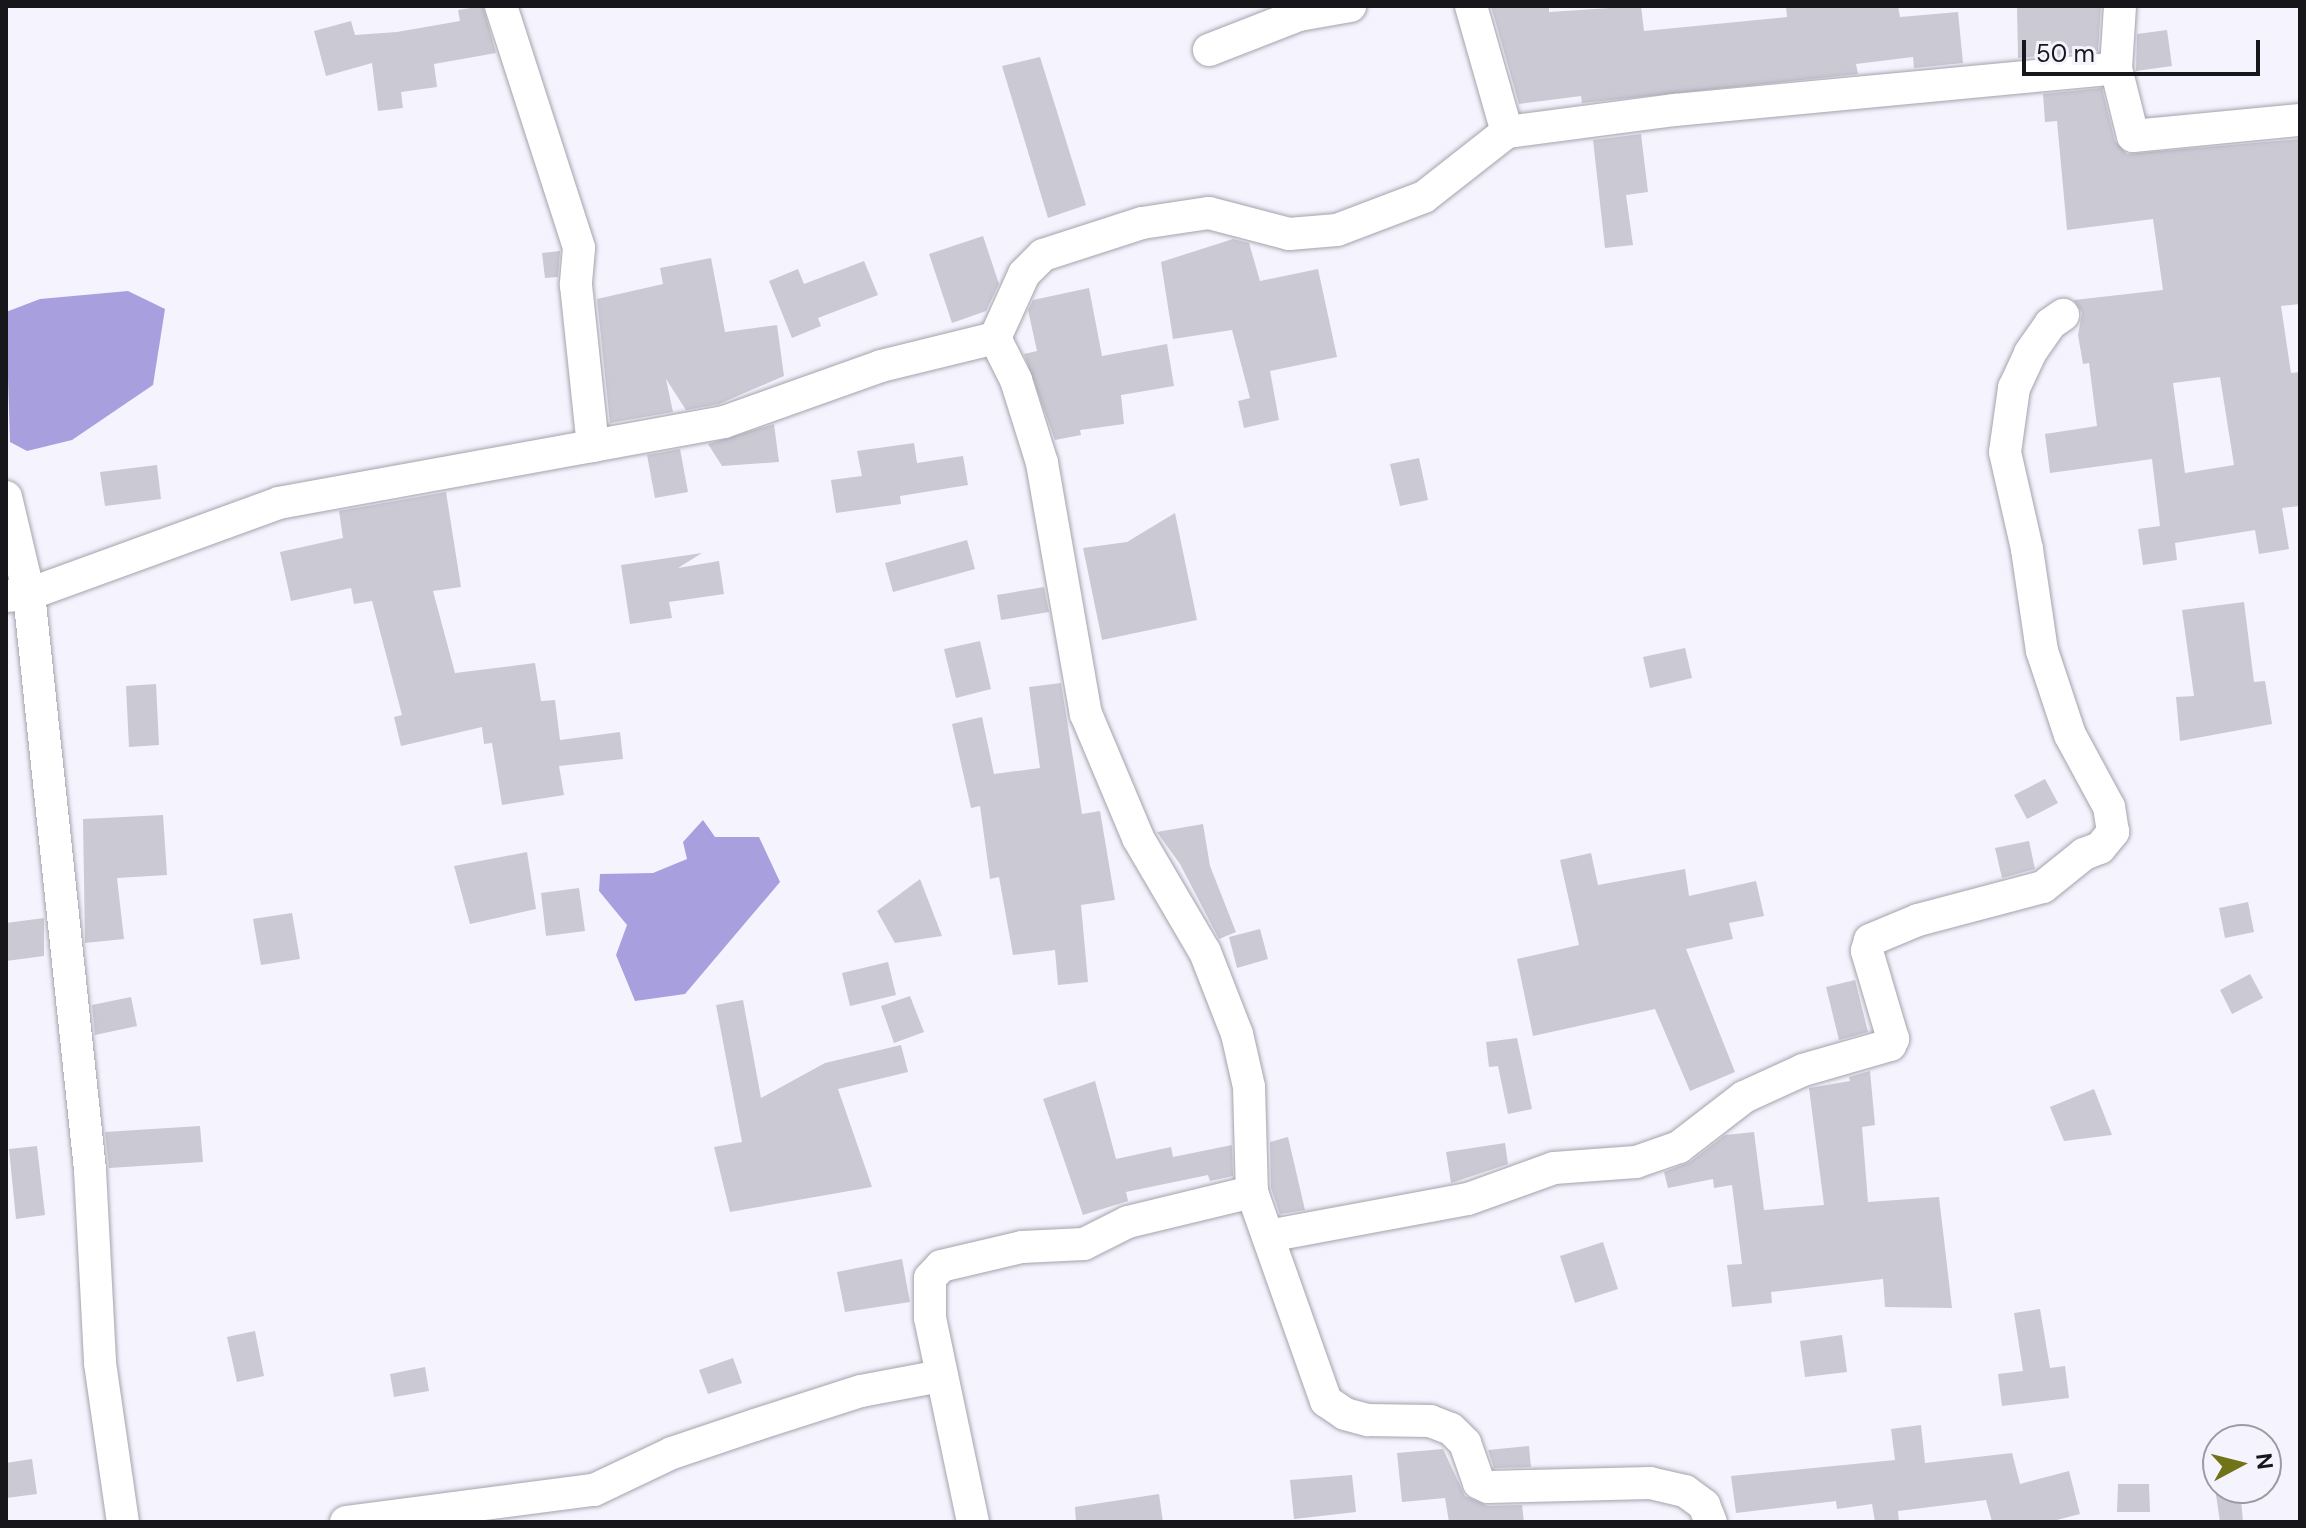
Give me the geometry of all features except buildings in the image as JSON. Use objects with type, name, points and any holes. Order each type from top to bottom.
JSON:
[{"type":"street","points":[[501,6],[579,248],[576,285],[593,446]]},
{"type":"street","points":[[1209,50],[1299,15],[1350,6]]},
{"type":"street","points":[[1471,6],[1507,132]]},
{"type":"street","points":[[2120,6],[2116,68],[2133,136],[2300,120]]},
{"type":"street","points":[[995,338],[1024,274],[1043,255],[1142,223],[1209,213],[1289,234],[1337,230],[1424,197],[1507,132],[1675,110],[2116,68]]},
{"type":"street","points":[[1268,1236],[1468,1199],[1554,1168],[1636,1162],[1679,1147],[1744,1097],[1803,1070],[1890,1045],[1893,1039],[1867,951],[1870,940],[1918,920],[2043,887],[2084,854],[2100,848],[2113,832],[2109,807],[2070,735],[2042,651],[2027,549],[2005,452],[2014,388],[2030,353],[2050,324],[2063,315]]},
{"type":"street","points":[[18,595],[279,503],[724,422],[881,366],[995,338]]},
{"type":"street","points":[[995,338],[1016,380],[1042,463],[1086,714],[1138,838],[1205,952],[1237,1034],[1249,1087],[1252,1192],[1326,1401],[1345,1414],[1430,1421],[1451,1429],[1465,1443],[1479,1483],[1488,1487],[1650,1483],[1685,1491],[1704,1505],[1711,1522]]},
{"type":"street","points":[[6,497],[87,1138],[100,1363],[123,1522]]},
{"type":"street","points":[[973,1522],[941,1376],[927,1292],[941,1266],[1022,1247],[1084,1244],[1128,1222],[1252,1192]]},
{"type":"street","points":[[346,1522],[594,1490],[672,1453],[755,1425],[861,1391],[941,1376]]},
{"type":"shaded area","points":[[128,291],[165,309],[153,385],[72,440],[27,451],[10,442],[6,312],[40,299]]},
{"type":"shaded area","points":[[703,820],[715,837],[759,837],[780,882],[685,994],[635,1001],[616,955],[627,925],[599,891],[600,874],[653,873],[687,859],[683,842]]}]
